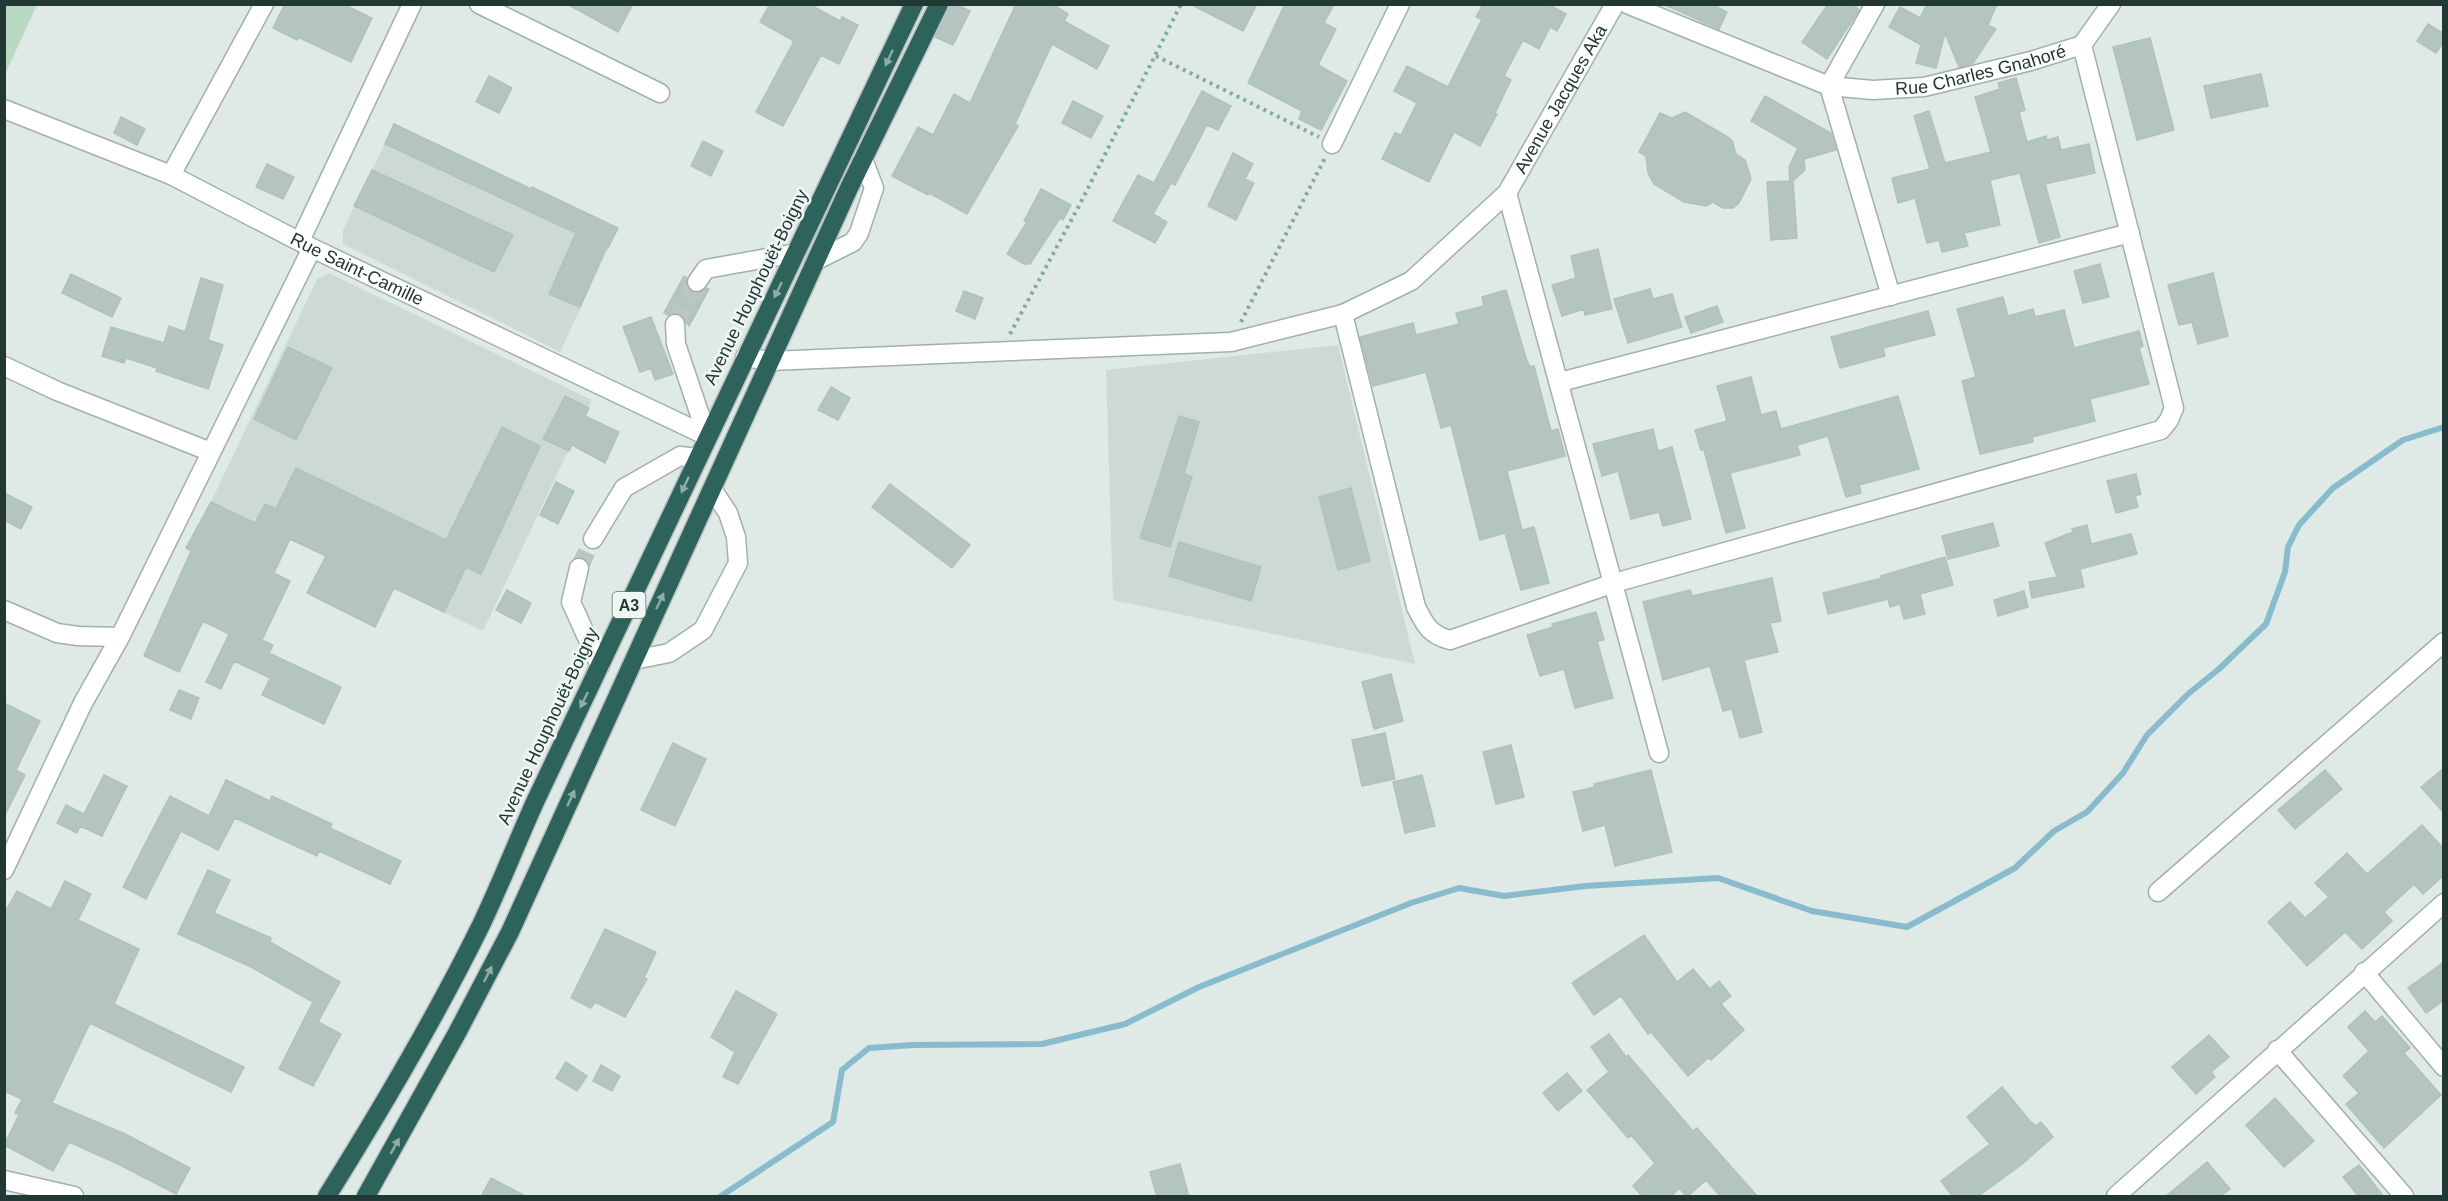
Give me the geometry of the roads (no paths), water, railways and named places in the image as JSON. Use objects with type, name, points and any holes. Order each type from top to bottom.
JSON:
[{"type":"highway","name":"Avenue Houphouët-Boigny","points":[[327,1197],[365,1136],[482,923],[535,802],[707,436],[914,4]]},
{"type":"highway","name":"A3","points":[[366,1197],[447,1053],[510,932],[863,159],[939,4]]},
{"type":"street","points":[[171,175],[264,4]]},
{"type":"street","points":[[4,870],[83,703],[120,637],[211,452],[306,245],[412,4]]},
{"type":"street","points":[[479,4],[660,93]]},
{"type":"street","points":[[1332,144],[1400,4]]},
{"type":"street","name":"Avenue Jacques Aka","points":[[745,357],[770,361],[1231,342],[1343,314],[1411,281],[1507,193],[1615,4]]},
{"type":"street","name":"Rue Charles Gnahoré","points":[[1627,4],[1829,86],[1873,90],[1924,87],[2031,61],[2082,45],[2111,4]]},
{"type":"street","points":[[1875,4],[1829,86],[1891,296]]},
{"type":"street","points":[[1343,314],[1416,607],[1427,629],[1437,637],[1450,640],[1614,583],[2161,430],[2174,408],[2082,45]]},
{"type":"street","name":"Rue Saint-Camille","points":[[4,109],[171,175],[306,245],[707,436]]},
{"type":"street","points":[[817,260],[853,242],[860,233],[874,188],[863,159]]},
{"type":"street","points":[[1507,193],[1659,753]]},
{"type":"street","points":[[1560,382],[2130,233]]},
{"type":"street","points":[[697,282],[706,269],[796,252]]},
{"type":"street","points":[[675,324],[676,344],[707,436]]},
{"type":"street","points":[[4,366],[57,391],[211,452]]},
{"type":"street","points":[[593,539],[624,488],[680,456],[698,458]]},
{"type":"street","points":[[634,660],[669,653],[703,630],[738,563],[736,537],[728,513],[712,489]]},
{"type":"street","points":[[579,568],[571,602],[600,666]]},
{"type":"street","points":[[4,610],[57,633],[120,637]]},
{"type":"street","points":[[2158,892],[2442,648]]},
{"type":"street","points":[[2116,1197],[2364,972],[2444,903]]},
{"type":"street","points":[[2364,972],[2444,1067]]},
{"type":"street","points":[[2277,1050],[2404,1197]]},
{"type":"street","points":[[4,1180],[74,1197]]},
{"type":"waterway","points":[[721,1196],[833,1122],[842,1070],[869,1048],[913,1045],[1042,1044],[1125,1024],[1199,987],[1411,903],[1459,888],[1504,896],[1585,886],[1718,878],[1812,911],[1907,927],[2015,868],[2054,831],[2087,812],[2123,773],[2147,735],[2188,694],[2219,669],[2266,624],[2285,572],[2288,547],[2299,525],[2333,488],[2403,440],[2444,427]]},
{"type":"tunnel","points":[[675,324],[697,282]]},
{"type":"tunnel","points":[[579,568],[593,539]]}]
